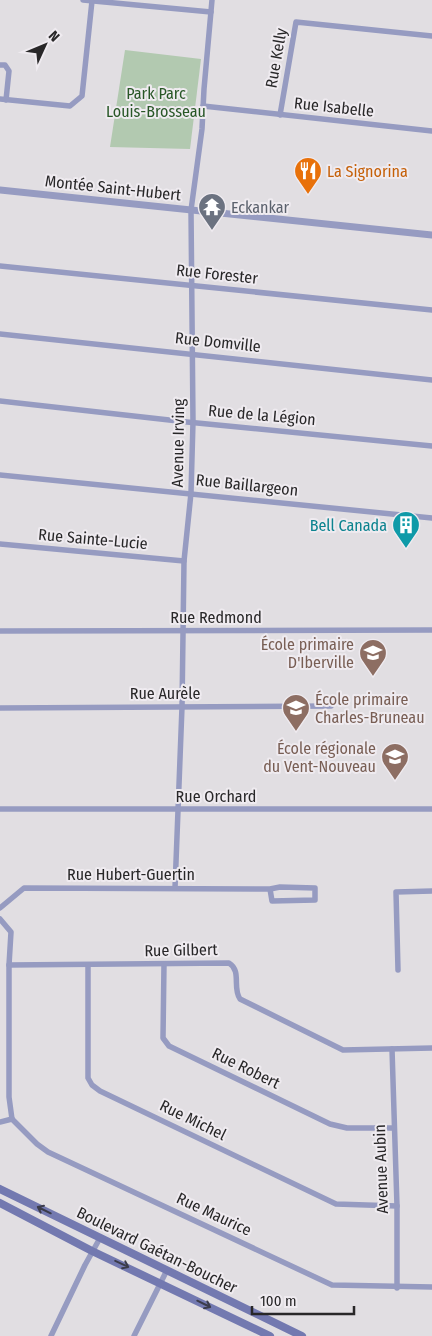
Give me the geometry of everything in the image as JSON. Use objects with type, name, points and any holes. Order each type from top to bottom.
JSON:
[{"type":"main road","name":"Boulevard Gaétan-Boucher","points":[[0,1189],[302,1336]]},
{"type":"main road","name":"Boulevard Gaétan-Boucher","points":[[0,1203],[92,1251],[270,1336]]},
{"type":"street","points":[[83,0],[211,12]]},
{"type":"street","name":"Avenue Irving","points":[[175,888],[182,707],[184,561],[191,493],[193,422],[191,210],[202,129],[212,0]]},
{"type":"street","points":[[0,65],[5,65],[9,71],[3,99],[70,106],[82,96],[92,1]]},
{"type":"street","name":"Rue Kelly","points":[[280,115],[296,22],[432,36]]},
{"type":"street","name":"Rue Isabelle","points":[[203,106],[432,131]]},
{"type":"street","name":"Montée Saint-Hubert","points":[[0,190],[432,235]]},
{"type":"street","name":"Rue Forester","points":[[0,266],[432,310]]},
{"type":"street","name":"Rue Domville","points":[[0,334],[432,380]]},
{"type":"street","name":"Rue de la Légion","points":[[0,400],[432,446]]},
{"type":"street","name":"Rue Baillargeon","points":[[0,475],[432,518]]},
{"type":"street","name":"Rue Sainte-Lucie","points":[[0,544],[184,561]]},
{"type":"street","name":"Rue Redmond","points":[[0,631],[432,630]]},
{"type":"street","name":"Rue Aurèle","points":[[0,708],[331,706]]},
{"type":"street","name":"Rue Orchard","points":[[0,809],[432,809]]},
{"type":"street","name":"Rue Hubert-Guertin","points":[[0,908],[24,888],[315,888],[315,900],[272,901],[270,889]]},
{"type":"street","points":[[398,970],[396,892],[432,891]]},
{"type":"street","points":[[0,919],[10,932],[9,1097],[12,1119],[0,1122]]},
{"type":"street","name":"Rue Gilbert","points":[[9,965],[229,963],[234,966],[236,971],[236,994],[240,999],[343,1050],[432,1048]]},
{"type":"street","name":"Rue Robert","points":[[164,964],[163,1038],[169,1046],[330,1124],[347,1128],[394,1128]]},
{"type":"street","name":"Rue Michel","points":[[88,965],[88,1078],[92,1085],[100,1091],[336,1204],[397,1206]]},
{"type":"street","name":"Avenue Aubin","points":[[392,1048],[397,1206],[397,1288]]},
{"type":"street","name":"Rue Maurice","points":[[12,1119],[36,1144],[48,1152],[332,1285],[397,1288],[432,1287]]},
{"type":"street","points":[[51,1336],[100,1238]]},
{"type":"street","points":[[134,1336],[167,1270]]},
{"type":"green space","name":"Park Parc Louis-Brosseau","points":[[125,50],[201,59],[190,149],[110,147]]},
{"type":"place","name":"La Signorina","points":[[308,195]]},
{"type":"place","name":"Eckankar","points":[[212,231]]},
{"type":"place","name":"Bell Canada","points":[[406,549]]},
{"type":"place","name":"École primaire D'Iberville","points":[[373,677]]},
{"type":"place","name":"École primaire Charles-Bruneau","points":[[296,732]]},
{"type":"place","name":"École régionale du Vent-Nouveau","points":[[395,781]]}]
